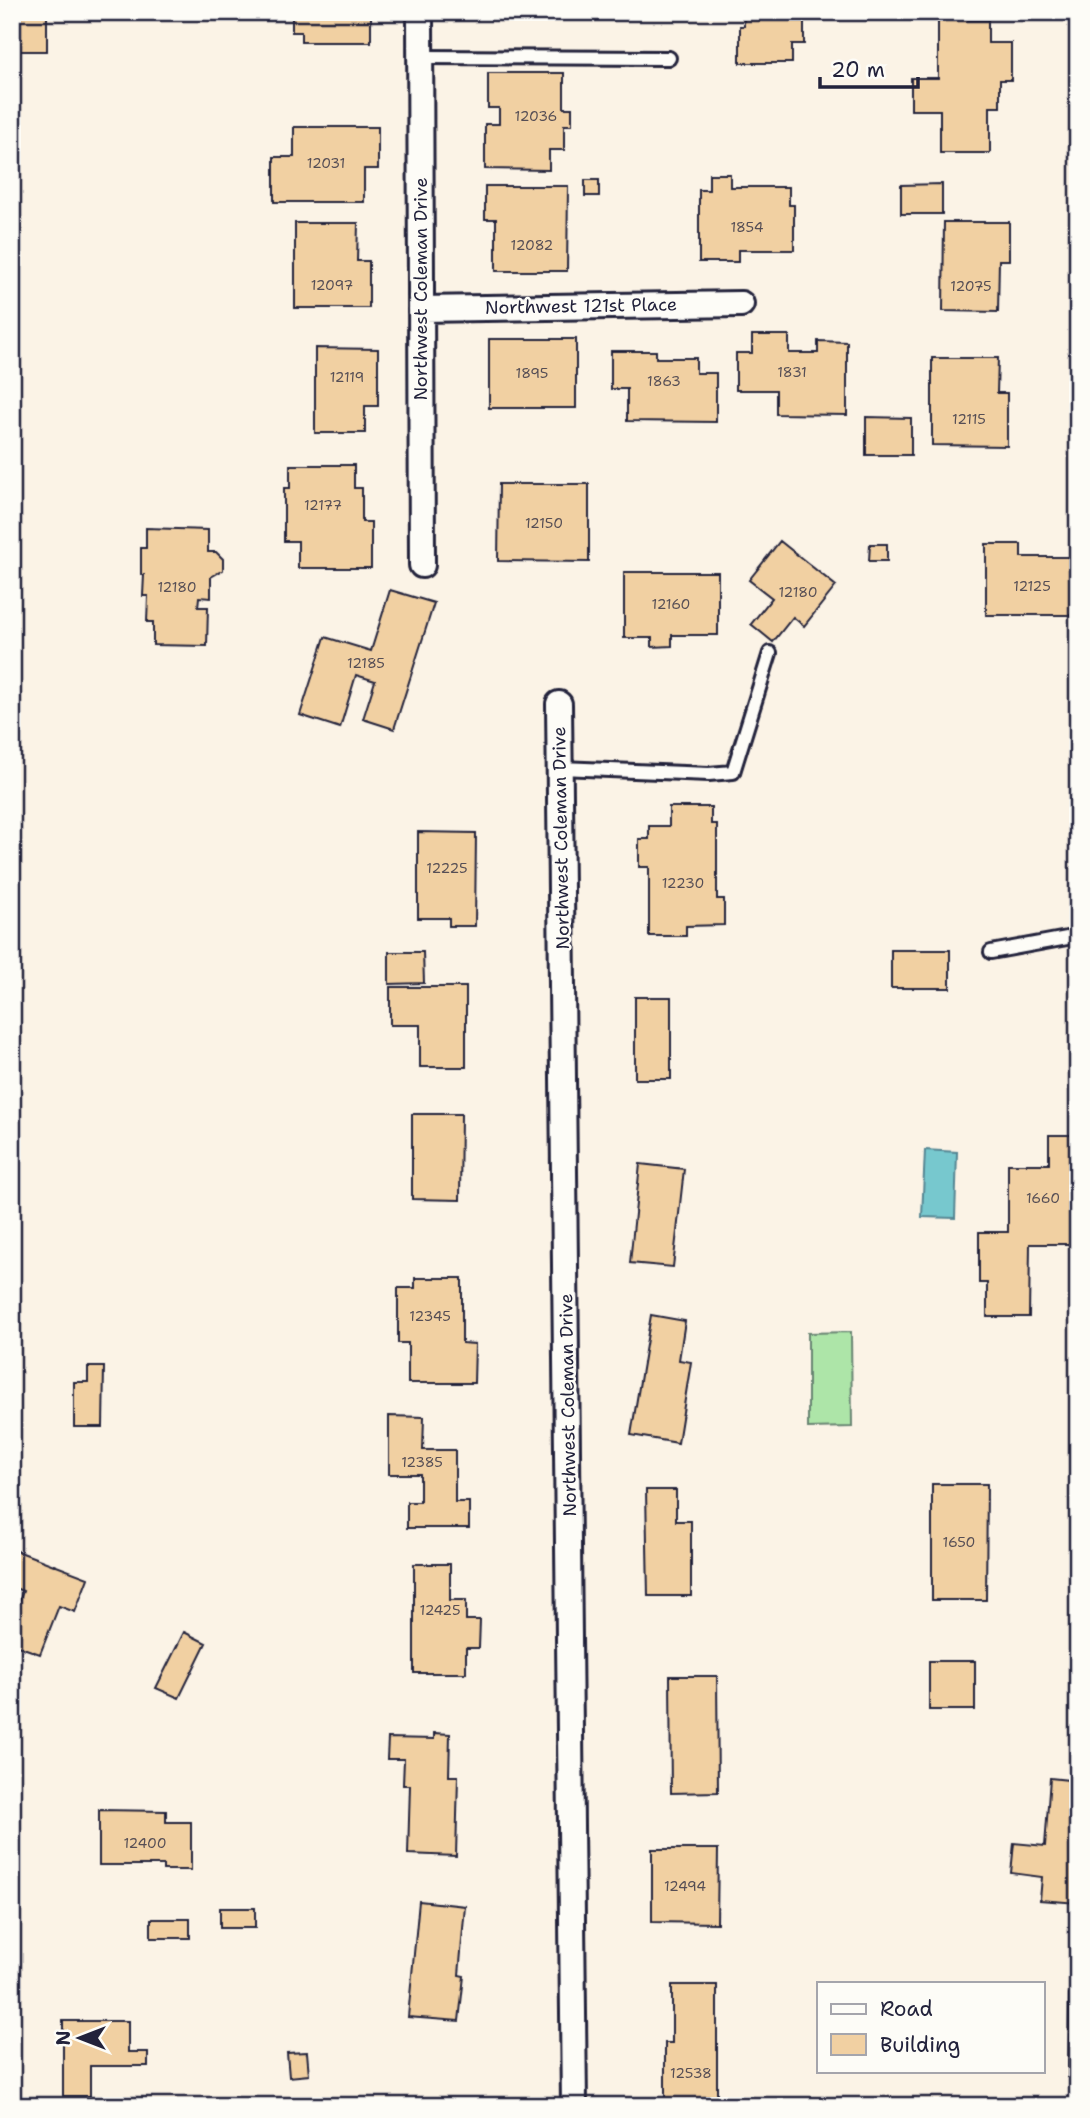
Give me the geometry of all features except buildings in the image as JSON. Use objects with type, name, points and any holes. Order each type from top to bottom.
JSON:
[{"type":"street","name":"Northwest Coleman Drive","points":[[420,12],[422,565]]},
{"type":"street","name":"Northwest 121st Place","points":[[421,309],[741,304]]},
{"type":"street","name":"Northwest Coleman Drive","points":[[559,704],[574,2106]]},
{"type":"lane","points":[[421,57],[669,58]]},
{"type":"lane","points":[[560,768],[709,774],[733,772],[770,653]]},
{"type":"lane","points":[[990,952],[1078,936]]},
{"type":"green space","points":[[851,1332],[852,1427],[808,1428],[808,1333]]},
{"type":"water","points":[[925,1150],[957,1152],[955,1218],[922,1217]]}]
